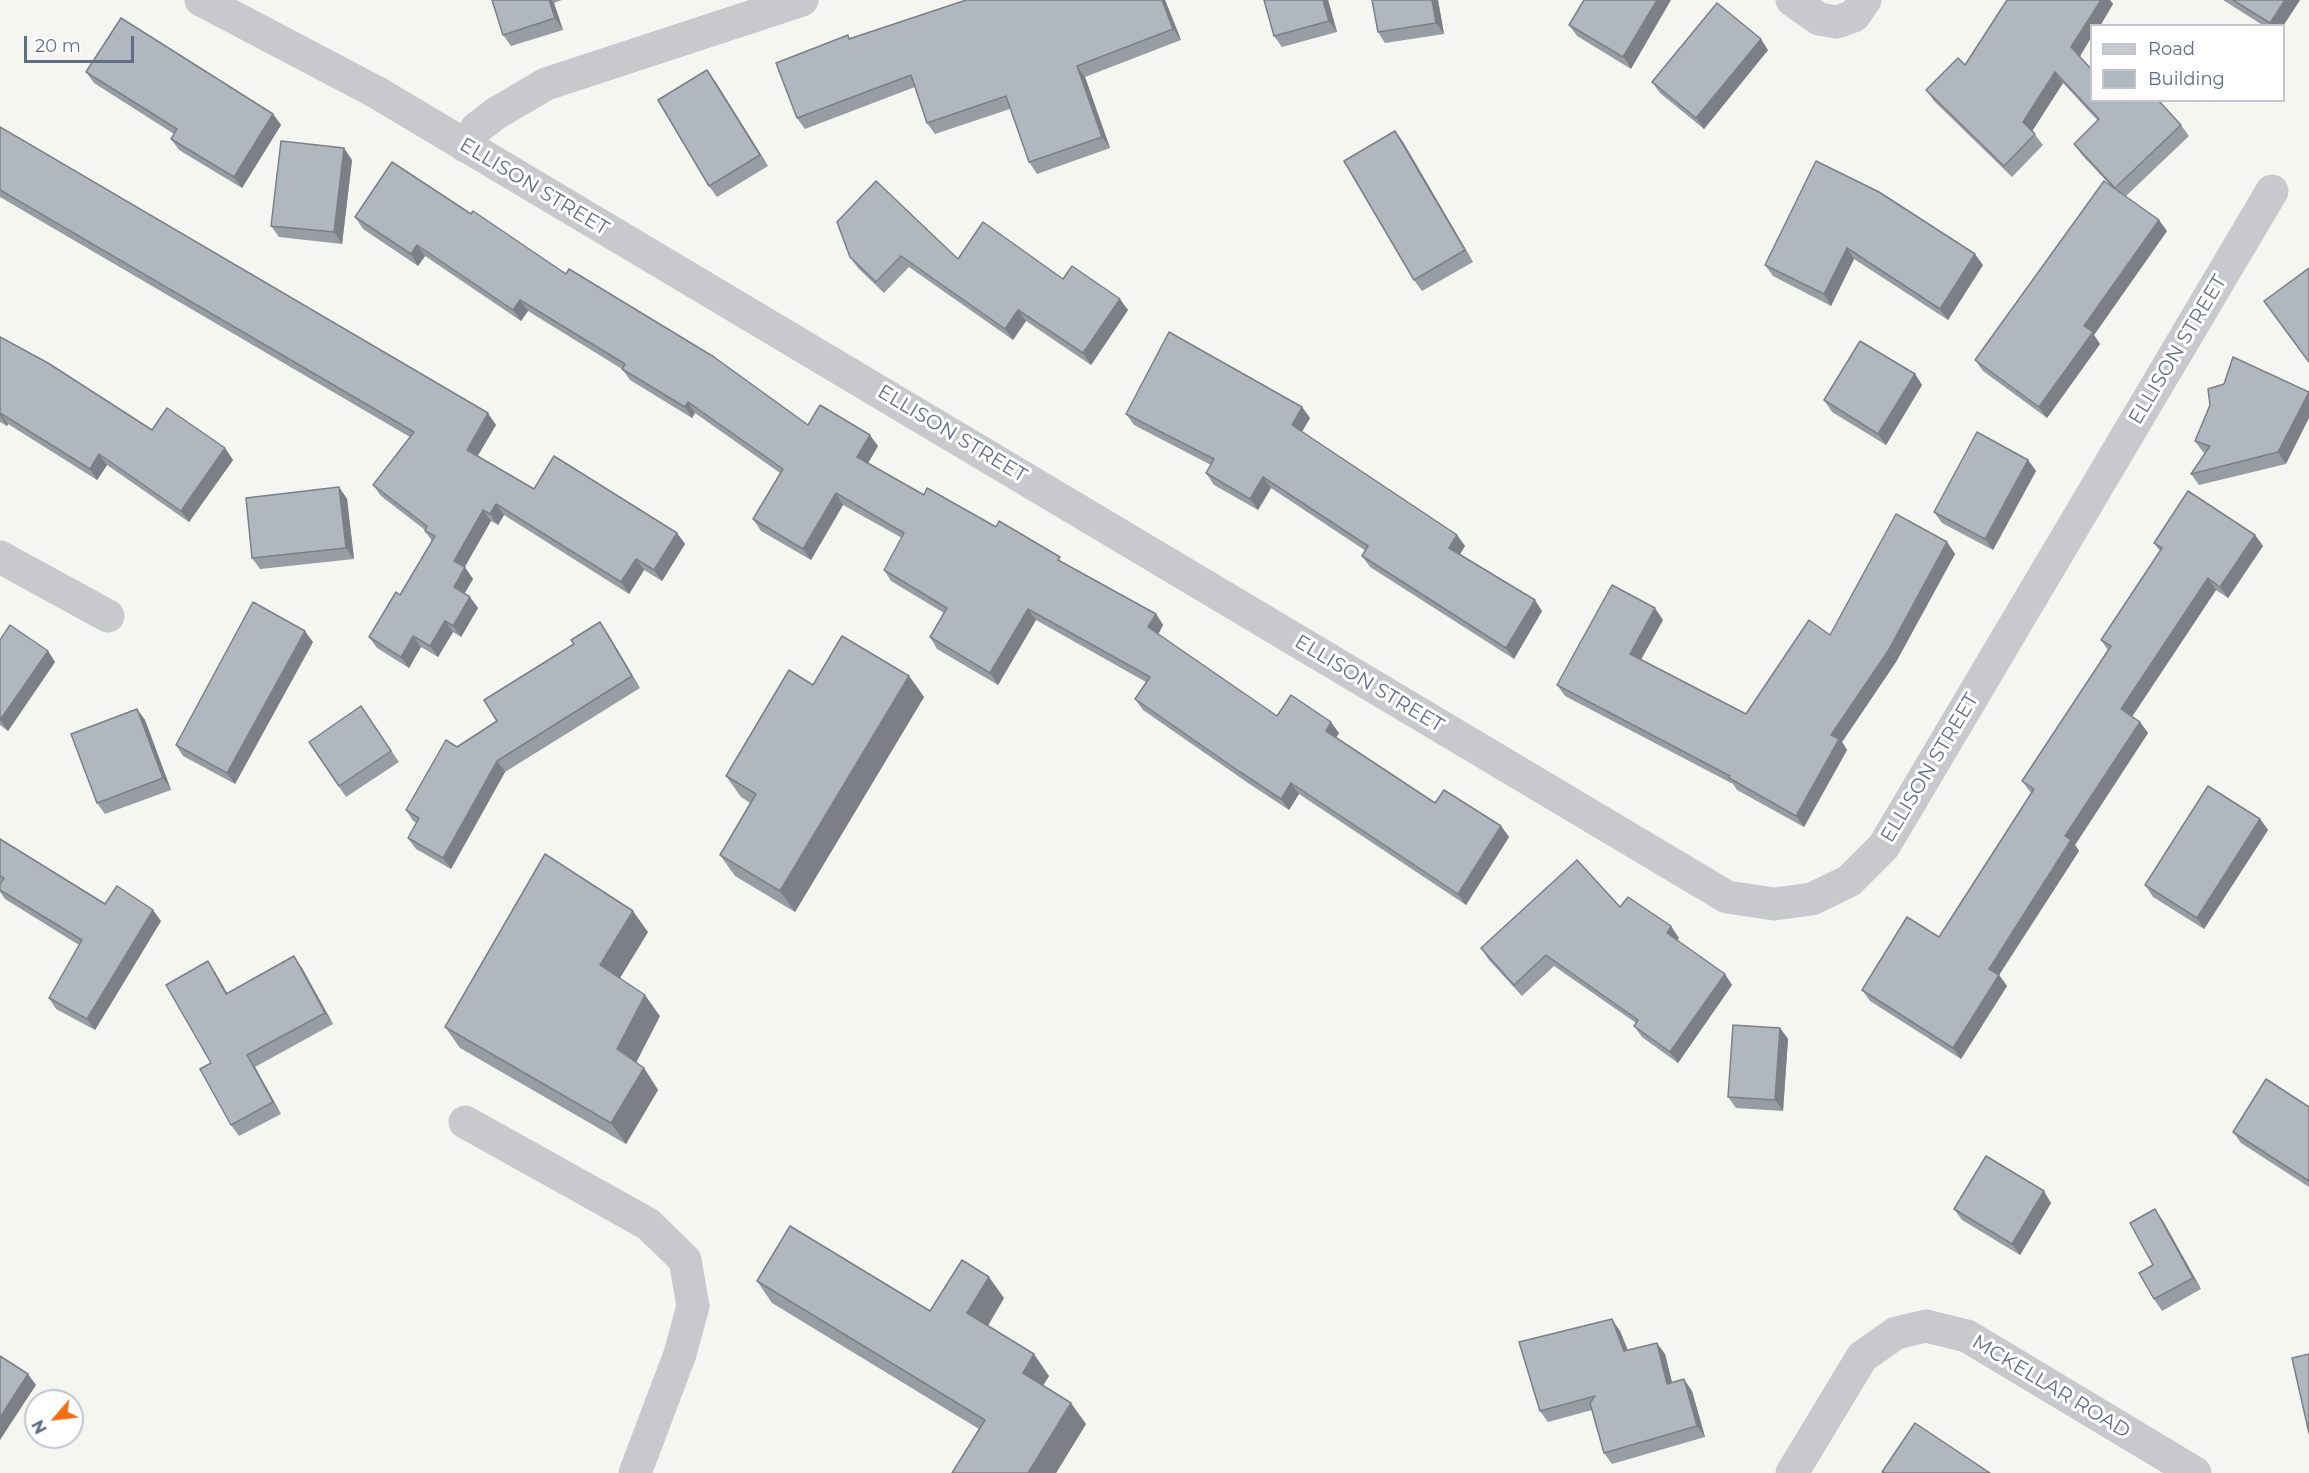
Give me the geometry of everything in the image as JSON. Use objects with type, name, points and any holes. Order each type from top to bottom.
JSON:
[{"type":"street","name":"ELLISON STREET","points":[[201,0],[376,92],[1727,897],[1774,904],[1812,899],[1849,881],[1884,846],[2272,191]]},
{"type":"street","points":[[465,146],[477,128],[495,114],[546,84],[802,0]]},
{"type":"street","points":[[1792,0],[1819,19],[1837,22],[1854,16],[1865,0]]},
{"type":"street","points":[[0,557],[108,616]]},
{"type":"street","points":[[465,1122],[648,1224],[685,1260],[693,1305],[680,1354],[635,1473]]},
{"type":"street","name":"MCKELLAR ROAD","points":[[1792,1473],[1862,1357],[1896,1333],[1926,1326],[1967,1336],[2195,1473]]},
{"type":"building","points":[[492,0],[549,0],[555,18],[503,35]]},
{"type":"building","points":[[966,0],[1162,0],[1173,29],[1077,66],[1102,137],[1029,162],[1006,96],[927,123],[911,75],[797,118],[776,63],[848,35],[849,39]]},
{"type":"building","points":[[1264,0],[1323,0],[1329,21],[1274,36]]},
{"type":"building","points":[[1372,0],[1432,0],[1436,23],[1378,32]]},
{"type":"building","points":[[1584,0],[1657,0],[1623,57],[1569,25]]},
{"type":"building","points":[[2007,0],[2101,0],[2071,47],[2090,68],[2090,102],[2160,102],[2181,125],[2115,188],[2074,144],[2099,119],[2055,72],[2023,122],[2035,134],[2004,166],[1926,90],[1958,58],[1965,65]]},
{"type":"building","points":[[2233,0],[2285,0],[2270,23]]},
{"type":"building","points":[[1717,3],[1761,39],[1696,118],[1652,82]]},
{"type":"building","points":[[121,18],[273,114],[234,177],[171,139],[177,129],[86,72]]},
{"type":"building","points":[[707,70],[760,155],[709,186],[658,100]]},
{"type":"building","points":[[0,127],[488,413],[467,450],[534,489],[554,456],[677,533],[654,570],[636,559],[621,582],[496,504],[490,514],[483,510],[454,561],[465,567],[454,587],[470,597],[453,626],[445,621],[430,646],[413,636],[401,657],[369,637],[396,592],[400,595],[435,536],[425,531],[427,526],[373,485],[414,432],[0,190]]},
{"type":"building","points":[[1395,131],[1465,250],[1414,280],[1344,161]]},
{"type":"building","points":[[281,141],[344,148],[334,232],[271,226]]},
{"type":"building","points":[[1816,161],[1879,192],[1975,254],[1940,309],[1847,248],[1824,294],[1765,265]]},
{"type":"building","points":[[392,162],[471,214],[473,211],[566,274],[569,269],[714,357],[808,425],[820,405],[870,435],[857,457],[924,495],[927,488],[996,527],[999,521],[1060,557],[1058,560],[1156,614],[1148,627],[1277,716],[1291,695],[1331,722],[1326,731],[1435,803],[1444,790],[1501,826],[1458,894],[1291,783],[1281,799],[1240,772],[1135,699],[1150,677],[1028,609],[990,673],[930,637],[947,608],[884,570],[904,533],[836,493],[803,549],[753,519],[783,469],[688,402],[685,407],[622,369],[625,364],[520,300],[513,310],[417,245],[411,254],[355,217]]},
{"type":"building","points":[[876,181],[958,259],[983,222],[1063,279],[1072,266],[1120,299],[1083,353],[1018,310],[1005,329],[901,256],[876,282],[850,257],[837,222]]},
{"type":"building","points":[[2104,181],[2159,220],[2084,326],[2093,332],[2039,407],[1975,360]]},
{"type":"building","points":[[2309,268],[2309,362],[2264,301]]},
{"type":"building","points":[[1169,332],[1302,407],[1292,425],[1457,535],[1449,548],[1535,600],[1506,648],[1362,556],[1368,546],[1263,477],[1250,499],[1206,473],[1214,459],[1126,414]]},
{"type":"building","points":[[0,337],[48,363],[152,430],[167,408],[225,448],[181,511],[99,454],[90,469],[0,413]]},
{"type":"building","points":[[1860,341],[1915,374],[1878,434],[1824,400]]},
{"type":"building","points":[[2233,357],[2309,392],[2278,452],[2191,474],[2210,446],[2195,441],[2210,405],[2208,389],[2224,384]]},
{"type":"building","points":[[1977,432],[2028,460],[1985,539],[1934,512]]},
{"type":"building","points":[[339,487],[346,548],[252,558],[246,498]]},
{"type":"building","points":[[2188,491],[2255,535],[2220,587],[2208,578],[2121,709],[2140,722],[2065,836],[2071,840],[1989,969],[1999,975],[1953,1048],[1862,990],[1907,917],[1939,937],[2034,789],[2022,781],[2111,646],[2101,640],[2162,548],[2154,543]]},
{"type":"building","points":[[1896,514],[1947,542],[1888,651],[1831,735],[1839,739],[1796,816],[1729,778],[1730,776],[1557,685],[1612,585],[1655,608],[1630,654],[1746,714],[1809,620],[1830,635]]},
{"type":"building","points":[[253,602],[305,631],[227,773],[176,745]]},
{"type":"building","points":[[600,622],[632,676],[497,761],[443,858],[408,838],[419,818],[406,810],[446,740],[457,747],[497,721],[484,700],[574,644],[571,640]]},
{"type":"building","points":[[10,625],[48,651],[0,720],[0,640]]},
{"type":"building","points":[[842,636],[909,676],[780,891],[720,855],[756,794],[726,776],[789,670],[813,685]]},
{"type":"building","points":[[361,706],[391,751],[339,786],[309,742]]},
{"type":"building","points":[[137,709],[163,778],[97,803],[71,734]]},
{"type":"building","points":[[2208,786],[2260,819],[2197,918],[2145,885]]},
{"type":"building","points":[[0,839],[105,904],[117,886],[153,910],[87,1019],[49,998],[82,940],[0,890],[0,884],[4,878],[0,876]]},
{"type":"building","points":[[545,854],[633,911],[600,965],[645,995],[617,1049],[644,1068],[611,1123],[445,1027]]},
{"type":"building","points":[[1577,860],[1620,907],[1628,897],[1671,926],[1667,933],[1725,974],[1670,1052],[1634,1026],[1638,1020],[1546,955],[1514,985],[1481,948]]},
{"type":"building","points":[[294,956],[325,1013],[247,1055],[273,1102],[231,1125],[200,1069],[211,1063],[166,985],[208,961],[226,994]]},
{"type":"building","points":[[1733,1025],[1780,1028],[1775,1100],[1728,1097]]},
{"type":"building","points":[[2266,1079],[2309,1107],[2309,1181],[2233,1132]]},
{"type":"building","points":[[1986,1156],[2044,1191],[2012,1244],[1954,1209]]},
{"type":"building","points":[[2155,1209],[2193,1278],[2154,1299],[2139,1273],[2153,1265],[2130,1223]]},
{"type":"building","points":[[790,1226],[930,1311],[962,1260],[989,1277],[967,1313],[1034,1354],[1023,1373],[1071,1403],[1028,1473],[952,1473],[985,1420],[757,1281]]},
{"type":"building","points":[[1612,1319],[1624,1351],[1657,1343],[1667,1384],[1684,1379],[1697,1426],[1604,1453],[1590,1403],[1595,1396],[1540,1411],[1519,1342]]},
{"type":"building","points":[[2309,1354],[2309,1433],[2292,1358]]},
{"type":"building","points":[[0,1356],[28,1374],[0,1417]]},
{"type":"building","points":[[1915,1423],[1990,1473],[1882,1472]]}]
